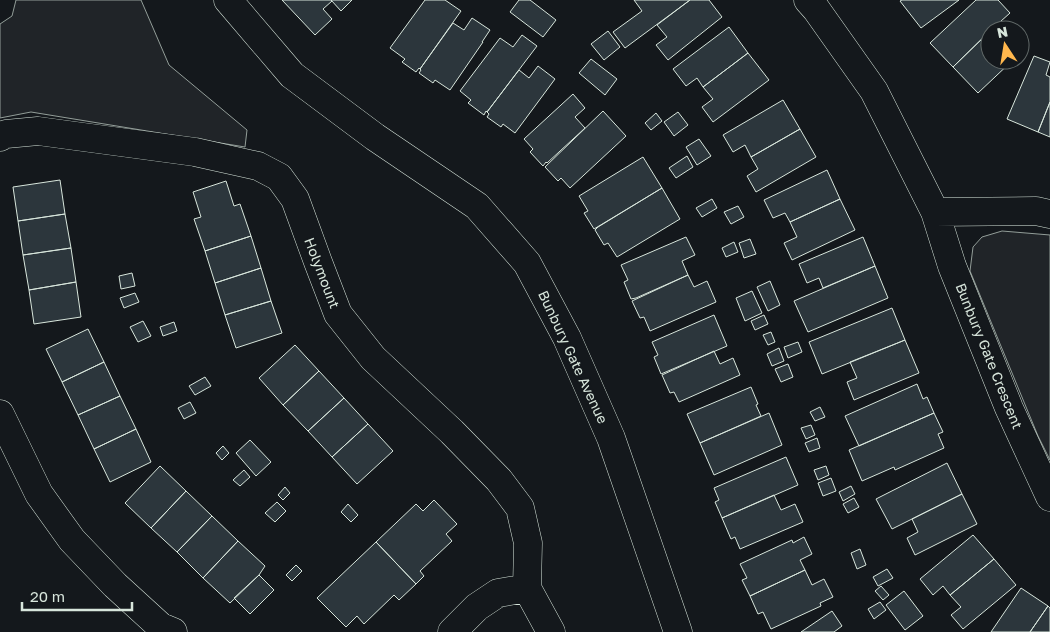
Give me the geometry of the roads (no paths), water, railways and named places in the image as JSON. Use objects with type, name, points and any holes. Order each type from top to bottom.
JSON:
[{"type":"street","name":"Bunbury Gate Avenue","points":[[228,0],[292,75],[375,137],[477,206],[527,263],[567,338],[611,438],[678,632]]},
{"type":"street","name":"Bunbury Gate Crescent","points":[[808,0],[874,91],[935,212],[952,266],[1009,408],[1050,497]]},
{"type":"street","name":"Holymount","points":[[0,137],[6,134],[38,131],[195,152],[258,166],[279,177],[295,199],[338,314],[374,358],[452,432],[499,480],[520,508],[528,543],[527,588],[551,632]]},
{"type":"street","points":[[935,212],[1036,211],[1050,214]]},
{"type":"street","points":[[0,414],[39,494],[72,540],[141,609],[161,627],[172,632]]},
{"type":"street","points":[[452,632],[477,608],[498,593],[527,588]]}]
